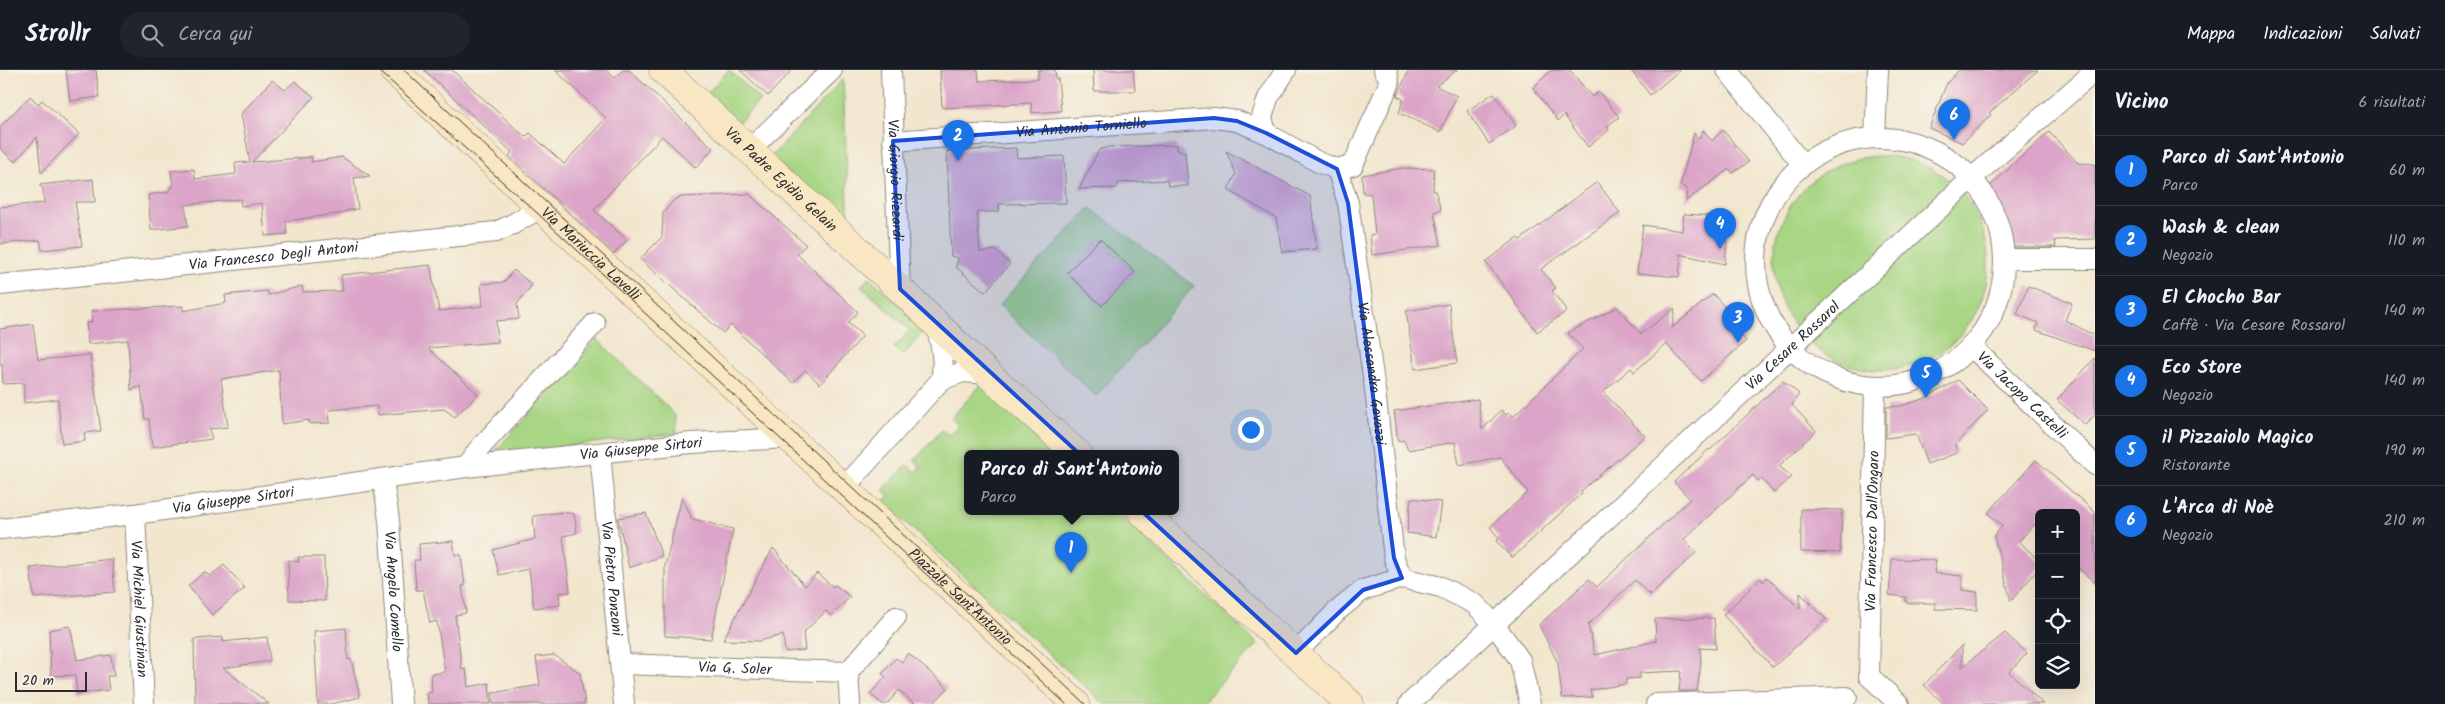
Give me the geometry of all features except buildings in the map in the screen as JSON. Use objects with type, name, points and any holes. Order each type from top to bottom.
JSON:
[{"type":"street","name":"Via Mariuccia Lavelli","points":[[393,70],[788,438]]},
{"type":"street","name":"Via Padre Egidio Gelain","points":[[663,70],[900,289]]},
{"type":"street","points":[[749,150],[832,70]]},
{"type":"street","name":"Via Giorgio Rizzardi","points":[[891,70],[900,289]]},
{"type":"street","points":[[1266,133],[1262,117],[1268,98],[1286,70]]},
{"type":"street","points":[[1336,170],[1353,164],[1389,84],[1388,75],[1384,70]]},
{"type":"street","points":[[1727,70],[1803,165]]},
{"type":"street","points":[[1874,138],[1878,70]]},
{"type":"street","name":"Via Cesare Rossarol","points":[[1409,704],[1972,178],[2095,71]]},
{"type":"street","name":"Via Antonio Torniello","points":[[893,141],[1214,118],[1237,121],[1266,133],[1336,170]]},
{"type":"street","points":[[1874,138],[1897,139],[1919,144],[1939,153],[1972,178],[1986,198],[1997,222],[2004,259],[2000,291],[1989,320],[1971,346],[1944,369],[1911,383],[1875,387],[1844,382],[1816,369],[1790,348],[1774,329],[1763,306],[1757,280],[1756,254],[1760,229],[1770,205],[1784,183],[1803,165],[1825,151],[1849,142],[1874,138]]},
{"type":"street","name":"Via Alessandro Gavazzi","points":[[1336,170],[1348,203],[1374,390],[1394,558],[1402,578]]},
{"type":"street","name":"Via Francesco Degli Antoni","points":[[0,285],[496,232],[542,207]]},
{"type":"street","points":[[2004,259],[2095,259]]},
{"type":"street","points":[[900,289],[988,374],[1074,450]]},
{"type":"street","points":[[466,467],[478,450],[596,324]]},
{"type":"street","points":[[936,325],[944,366],[941,380]]},
{"type":"street","name":"Via Jacopo Castelli","points":[[1971,346],[2095,465]]},
{"type":"street","points":[[844,489],[941,380],[963,372],[988,374]]},
{"type":"street","name":"Via Francesco Dall'Ongaro","points":[[1868,676],[1875,387]]},
{"type":"street","name":"Via Giuseppe Sirtori","points":[[0,529],[135,514],[466,467],[691,443],[788,438]]},
{"type":"street","name":"Piazzale Sant'Antonio","points":[[788,438],[1076,704]]},
{"type":"street","name":"Via Pietro Ponzoni","points":[[600,453],[624,704]]},
{"type":"street","name":"Via Angelo Comello","points":[[382,480],[388,520],[401,704]]},
{"type":"street","name":"Via Michiel Giustinian","points":[[135,514],[144,704]]},
{"type":"street","points":[[1145,515],[1350,704]]},
{"type":"street","points":[[1296,653],[1337,611],[1363,590],[1402,578],[1441,587],[1475,604],[1494,624],[1520,660],[1530,704]]},
{"type":"street","points":[[850,704],[848,672],[896,617]]},
{"type":"street","name":"Via G. Soler","points":[[621,664],[848,672]]},
{"type":"street","points":[[1656,704],[1850,701],[1868,676],[1899,704]]},
{"type":"highlighted area","points":[[1214,118],[1237,121],[1266,133],[1337,169],[1348,203],[1394,558],[1402,578],[1363,590],[1296,653],[900,289],[893,141]]},
{"type":"green space","points":[[729,70],[760,100],[738,123],[707,94]]},
{"type":"green space","points":[[843,79],[849,228],[771,157]]},
{"type":"green space","points":[[1870,156],[1892,156],[1912,160],[1932,168],[1957,187],[1976,212],[1984,232],[1988,263],[1984,294],[1976,314],[1957,339],[1932,358],[1912,366],[1892,370],[1870,370],[1850,366],[1830,358],[1813,346],[1798,331],[1786,314],[1778,294],[1774,274],[1774,252],[1778,232],[1786,212],[1798,195],[1813,180],[1830,168],[1850,160]]},
{"type":"green space","points":[[1090,208],[1194,286],[1096,396],[999,305]],"holes":[[[1100,239],[1135,272],[1102,306],[1068,274]]]},
{"type":"green space","points":[[869,277],[926,329],[903,356],[894,348],[910,330],[861,286]]},
{"type":"green space","points":[[597,339],[675,415],[677,433],[492,455]]},
{"type":"green space","points":[[981,385],[1051,450],[964,450],[964,515],[1119,515],[1258,644],[1201,704],[1104,704],[883,502],[889,495],[883,490],[907,465],[916,472],[921,467],[914,461],[942,430],[949,435],[958,425],[951,418]]},
{"type":"tram line","points":[[378,70],[535,211],[1066,704]]},
{"type":"tram line","points":[[404,70],[1085,704]]},
{"type":"place","name":"L'Arca di Noè","points":[[1954,140]]},
{"type":"place","name":"Wash & clean","points":[[958,161]]},
{"type":"place","name":"Eco Store","points":[[1720,249]]},
{"type":"place","name":"El Chocho Bar","points":[[1738,343]]},
{"type":"place","name":"il Pizzaiolo Magico","points":[[1926,398]]},
{"type":"place","name":"Parco di Sant'Antonio","points":[[1071,573]]}]
